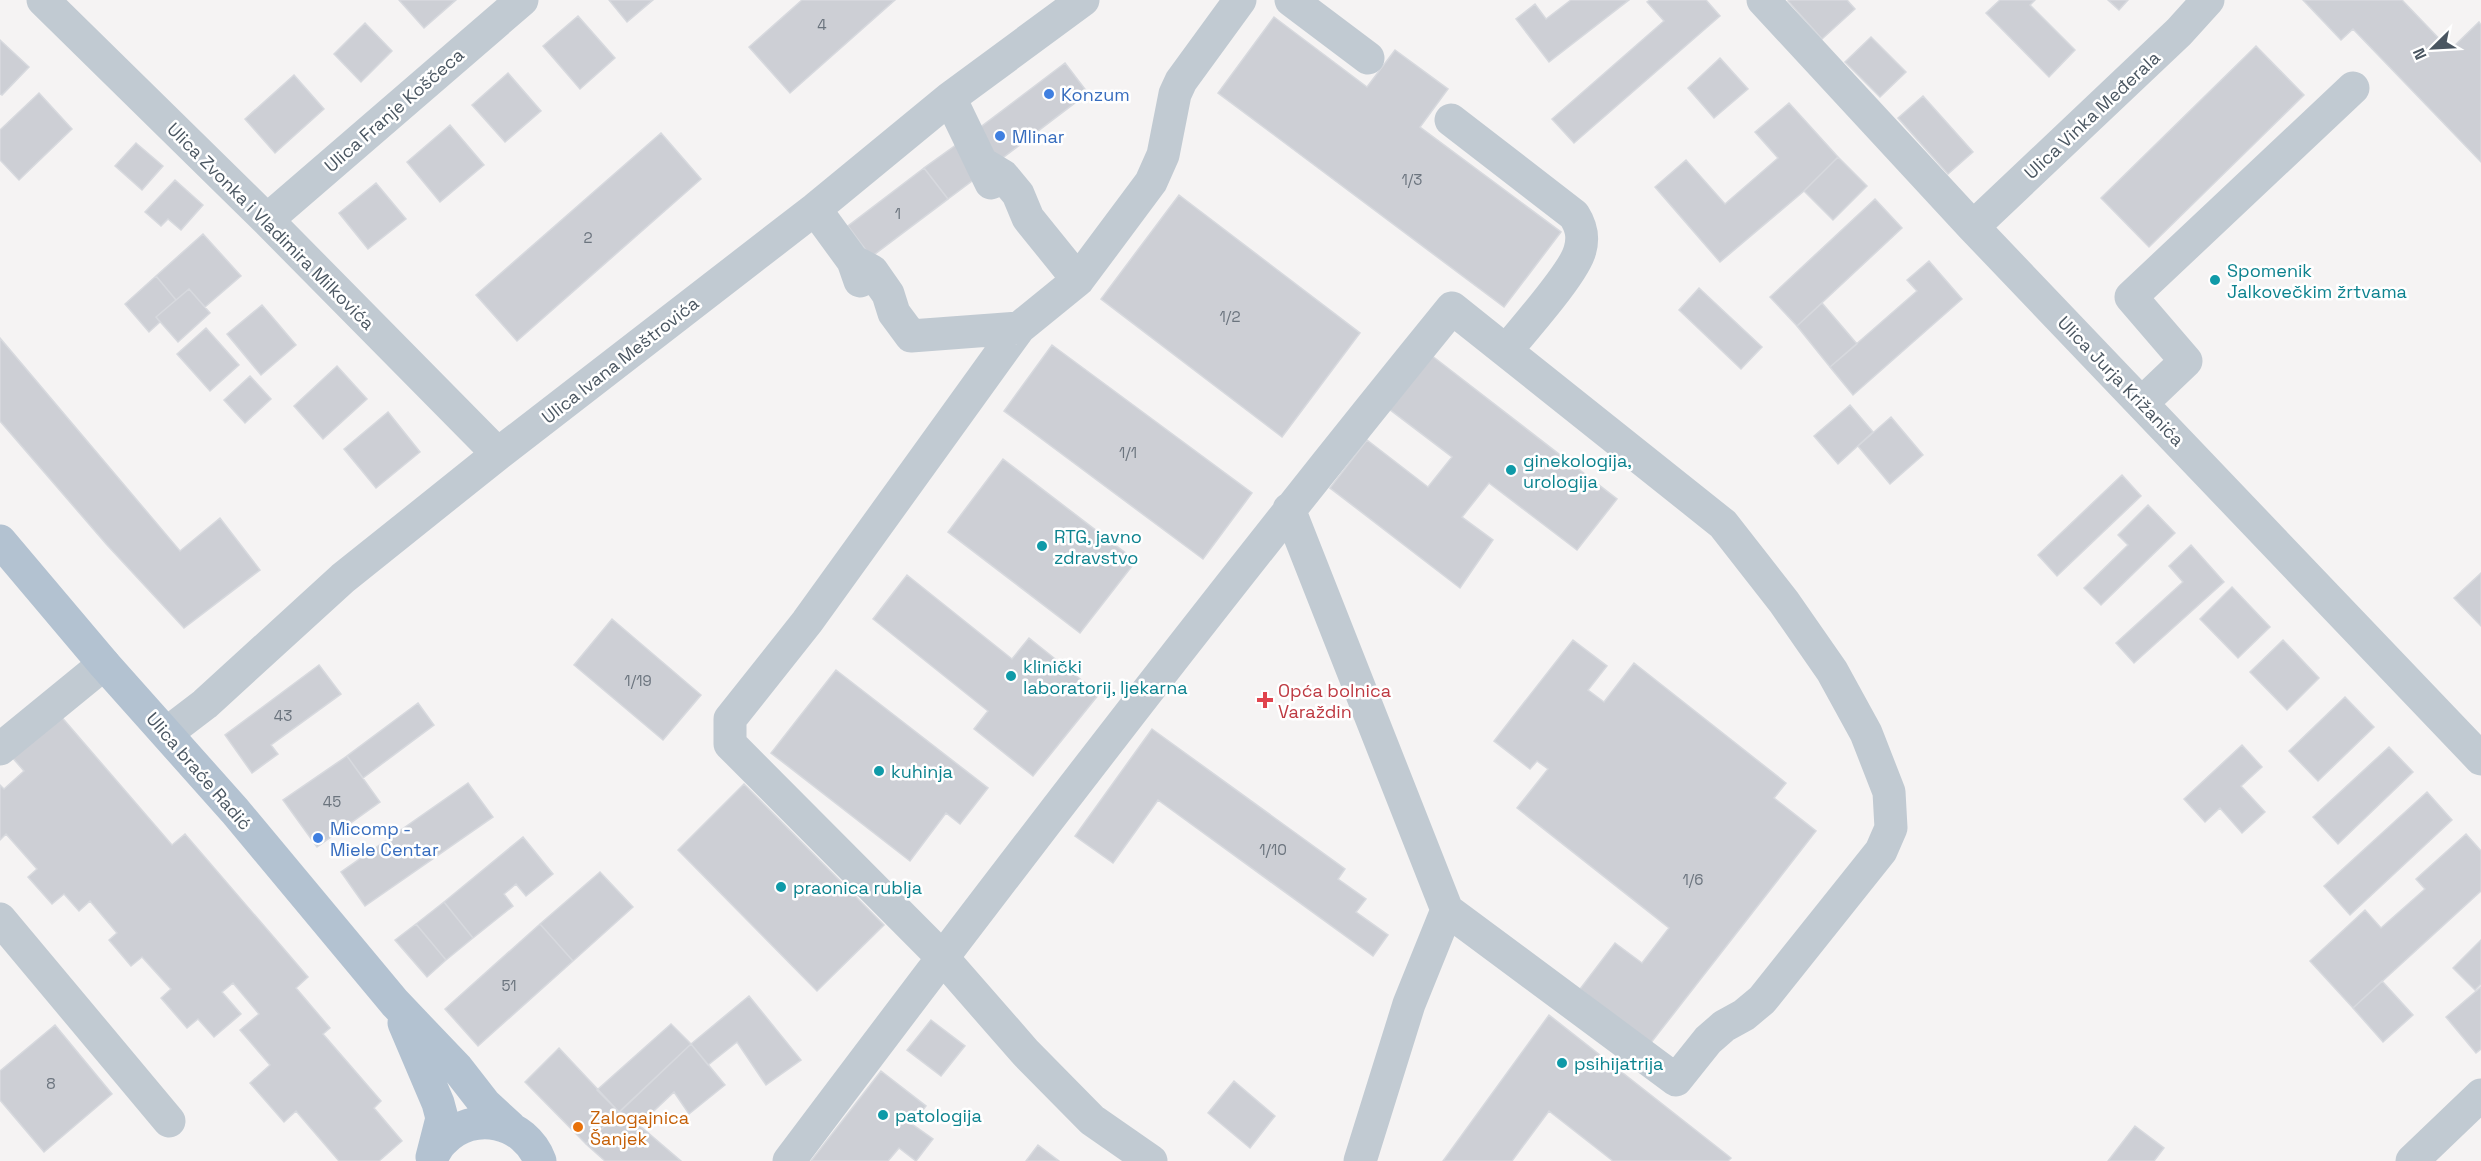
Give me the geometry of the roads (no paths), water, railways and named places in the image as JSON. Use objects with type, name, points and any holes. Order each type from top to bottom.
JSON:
[{"type":"main road","name":"Ulica braće Radić","points":[[0,541],[104,664],[235,810],[395,1003],[457,1068],[485,1104],[510,1127],[525,1137],[536,1150],[540,1161]]},
{"type":"main road","name":"Ulica braće Radić","points":[[395,1003],[438,1103],[442,1118],[431,1159]]},
{"type":"main road","points":[[431,1159],[441,1142],[456,1130],[473,1123],[492,1122],[510,1127]]},
{"type":"street","name":"Ulica Zvonka i Vladimira Milkovića","points":[[43,0],[267,220],[498,454]]},
{"type":"street","name":"Ulica Franje Koščeca","points":[[267,220],[522,0]]},
{"type":"street","name":"Ulica Ivana Meštrovića","points":[[167,733],[205,704],[343,578],[498,454],[815,209],[950,98],[1083,0]]},
{"type":"street","points":[[1151,1161],[1092,1120],[1025,1052],[942,957],[730,744],[730,719],[807,622],[1019,328],[1078,280],[1150,182],[1163,155],[1175,94],[1181,81],[1240,0]]},
{"type":"street","points":[[1291,0],[1368,58]]},
{"type":"street","name":"Ulica Jurja Križanića","points":[[1763,0],[1973,226],[2481,759]]},
{"type":"street","name":"Ulica Vinka Međerala","points":[[1973,226],[2179,33],[2208,0]]},
{"type":"street","points":[[2142,403],[2186,361],[2131,297],[2353,88]]},
{"type":"street","points":[[950,98],[983,164],[1003,176],[1018,194],[1028,218],[1078,280]]},
{"type":"street","points":[[1451,120],[1574,214],[1581,226],[1582,238],[1575,264],[1506,351]]},
{"type":"street","points":[[815,209],[853,261],[860,282],[877,304],[894,313],[911,336],[1019,328]]},
{"type":"street","points":[[789,1161],[942,957],[1289,509],[1452,308],[1723,525],[1784,602],[1832,671],[1866,733],[1889,792],[1891,828],[1881,851],[1762,1000],[1744,1016],[1724,1026],[1708,1040],[1676,1080],[1447,910],[1289,509]]},
{"type":"street","points":[[0,748],[104,664]]},
{"type":"street","points":[[1360,1161],[1408,1004],[1447,910]]},
{"type":"street","points":[[2,926],[169,1121]]},
{"type":"street","points":[[2412,1161],[2481,1095]]},
{"type":"place","name":"Konzum","points":[[1049,94]]},
{"type":"place","name":"Mlinar","points":[[1000,136]]},
{"type":"place","name":"Spomenik Jalkovečkim žrtvama","points":[[2215,280]]},
{"type":"place","name":"ginekologija, urologija","points":[[1511,470]]},
{"type":"place","name":"RTG, javno zdravstvo","points":[[1042,546]]},
{"type":"place","name":"klinički laboratorij, ljekarna","points":[[1011,676]]},
{"type":"place","name":"Opća bolnica Varaždin","points":[[1265,700]]},
{"type":"place","name":"kuhinja","points":[[879,771]]},
{"type":"place","name":"Micomp - Miele Centar","points":[[318,838]]},
{"type":"place","name":"praonica rublja","points":[[781,887]]},
{"type":"place","name":"psihijatrija","points":[[1562,1063]]},
{"type":"place","name":"patologija","points":[[883,1115]]},
{"type":"place","name":"Zalogajnica Šanjek","points":[[578,1127]]}]
